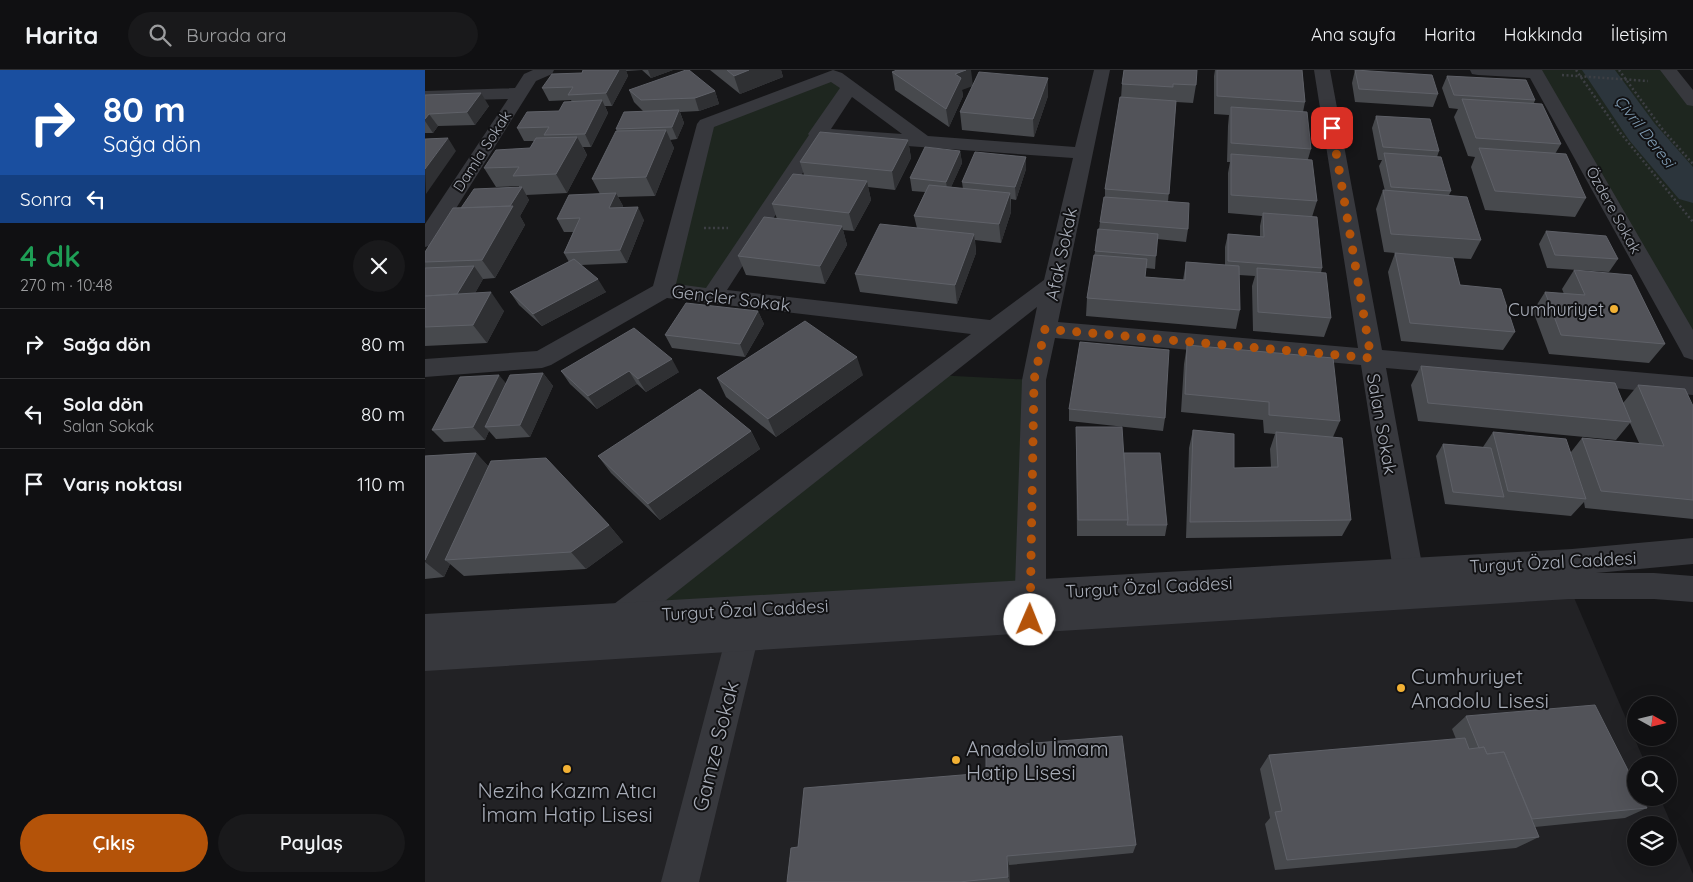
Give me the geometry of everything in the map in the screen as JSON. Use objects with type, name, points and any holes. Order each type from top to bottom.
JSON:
[{"type":"street","name":"Afak Sokak","points":[[1031,606],[1034,380],[1053,284],[1101,70]]},
{"type":"street","name":"Salan Sokak","points":[[1322,70],[1407,570]]},
{"type":"street","points":[[1478,70],[1535,72]]},
{"type":"street","points":[[663,290],[706,124],[830,72],[924,142]]},
{"type":"street","name":"Özdere Sokak","points":[[1535,72],[1693,351]]},
{"type":"street","points":[[1669,72],[1693,73]]},
{"type":"street","points":[[1669,72],[1693,101]]},
{"type":"street","points":[[425,96],[530,78]]},
{"type":"street","name":"Damla Sokak","points":[[425,240],[435,210],[530,78]]},
{"type":"street","points":[[712,296],[817,134],[850,87]]},
{"type":"street","points":[[817,134],[1083,153]]},
{"type":"street","points":[[621,617],[1053,284]]},
{"type":"street","name":"Gençler Sokak","points":[[425,368],[542,358],[663,290],[994,329]]},
{"type":"street","points":[[1045,329],[1693,386]]},
{"type":"street","name":"Turgut Özal Caddesi","points":[[1031,606],[1263,580],[1581,561],[1693,551]]},
{"type":"street","name":"Turgut Özal Caddesi","points":[[425,656],[745,624],[1031,606],[1584,586],[1653,586],[1693,589]]},
{"type":"street","name":"Turgut Özal Caddesi","points":[[425,628],[621,617],[745,624]]},
{"type":"street","name":"Gamze Sokak","points":[[680,882],[745,624]]},
{"type":"path","points":[[1576,70],[1618,130],[1693,222]]},
{"type":"path","points":[[1619,70],[1663,130],[1693,164]]},
{"type":"path","points":[[1580,76],[1625,78]]},
{"type":"path","points":[[679,228],[756,228]]},
{"type":"shaded area","points":[[1534,70],[1668,70],[1693,101],[1693,351]]},
{"type":"shaded area","points":[[833,75],[850,87],[712,296],[663,290],[706,124]]},
{"type":"shaded area","points":[[935,375],[1034,380],[1031,593],[621,617]]},
{"type":"shaded area","points":[[1569,586],[1627,721],[1627,746],[1638,746],[1642,756],[1627,756],[1627,806],[1663,806],[1668,816],[1627,816],[1627,866],[1677,866],[1677,837],[1693,874],[1693,882],[425,882],[425,657]]},
{"type":"building","points":[[583,70],[619,70],[606,93],[568,95],[573,87],[542,88],[552,74],[582,73]]},
{"type":"building","points":[[689,70],[715,91],[695,98],[641,100],[629,90]]},
{"type":"building","points":[[727,70],[749,70],[734,76]]},
{"type":"building","points":[[897,70],[966,70],[955,74],[961,78],[946,109],[892,72]]},
{"type":"building","points":[[1124,70],[1197,70],[1196,85],[1173,84],[1173,87],[1122,84]]},
{"type":"building","points":[[1217,70],[1302,70],[1305,102],[1217,96]]},
{"type":"building","points":[[1355,70],[1432,75],[1438,94],[1359,89]]},
{"type":"building","points":[[979,72],[1048,78],[1033,119],[960,112]]},
{"type":"building","points":[[1447,76],[1526,80],[1535,100],[1454,95]]},
{"type":"building","points":[[481,93],[467,112],[429,114],[425,119],[425,95]]},
{"type":"building","points":[[1120,97],[1176,101],[1169,194],[1105,189]]},
{"type":"building","points":[[1462,99],[1542,104],[1561,144],[1476,138]]},
{"type":"building","points":[[602,100],[585,134],[544,135],[549,127],[517,128],[527,112],[559,111],[564,102]]},
{"type":"building","points":[[1231,107],[1307,112],[1311,149],[1231,143]]},
{"type":"building","points":[[679,110],[672,127],[616,129],[624,112]]},
{"type":"building","points":[[1376,116],[1430,119],[1439,151],[1383,147]]},
{"type":"building","points":[[666,130],[646,177],[592,179],[616,131]]},
{"type":"building","points":[[820,132],[908,140],[892,171],[800,162]]},
{"type":"building","points":[[577,137],[556,174],[513,176],[519,167],[484,168],[496,150],[530,148],[536,138]]},
{"type":"building","points":[[448,138],[425,169],[425,139]]},
{"type":"building","points":[[925,147],[960,151],[946,182],[910,178]]},
{"type":"building","points":[[1479,148],[1566,154],[1586,198],[1495,191]]},
{"type":"building","points":[[975,152],[1026,157],[1015,187],[962,182]]},
{"type":"building","points":[[1384,153],[1441,157],[1451,191],[1391,187]]},
{"type":"building","points":[[1231,154],[1312,160],[1317,201],[1231,195]]},
{"type":"building","points":[[793,174],[867,181],[849,213],[772,204]]},
{"type":"building","points":[[929,185],[1010,193],[999,224],[914,216]]},
{"type":"building","points":[[522,187],[510,206],[461,208],[474,189]]},
{"type":"building","points":[[1383,190],[1467,197],[1481,240],[1391,234]]},
{"type":"building","points":[[616,193],[609,208],[638,207],[620,250],[564,253],[580,218],[557,219],[569,195]]},
{"type":"building","points":[[1104,197],[1189,203],[1188,229],[1100,222]]},
{"type":"building","points":[[513,206],[482,260],[425,262],[425,252],[453,208]]},
{"type":"building","points":[[1263,213],[1317,217],[1322,268],[1228,261],[1228,234],[1264,237]]},
{"type":"building","points":[[764,217],[842,226],[820,266],[738,256]]},
{"type":"building","points":[[880,224],[974,234],[955,285],[855,274]]},
{"type":"building","points":[[1098,229],[1158,234],[1156,256],[1095,251]]},
{"type":"building","points":[[1546,231],[1606,236],[1618,259],[1555,255]]},
{"type":"building","points":[[1395,253],[1453,258],[1460,285],[1501,289],[1515,332],[1410,323]]},
{"type":"building","points":[[1094,255],[1147,259],[1145,277],[1185,280],[1186,262],[1239,266],[1240,310],[1087,298]]},
{"type":"building","points":[[574,259],[598,279],[533,314],[510,292]]},
{"type":"building","points":[[474,266],[457,294],[425,296],[425,268]]},
{"type":"building","points":[[1257,268],[1326,273],[1331,318],[1258,312]]},
{"type":"building","points":[[1574,270],[1631,275],[1665,344],[1561,335],[1545,292],[1585,295]]},
{"type":"building","points":[[491,292],[473,325],[425,327],[425,296]]},
{"type":"building","points":[[686,303],[758,311],[740,344],[665,335]]},
{"type":"building","points":[[805,321],[857,357],[768,419],[717,378]]},
{"type":"building","points":[[634,328],[672,359],[638,379],[629,371],[588,396],[561,371]]},
{"type":"building","points":[[1080,342],[1169,350],[1165,418],[1069,409]]},
{"type":"building","points":[[1187,345],[1333,358],[1340,421],[1269,415],[1269,402],[1185,394]]},
{"type":"building","points":[[1421,366],[1615,383],[1631,422],[1428,403]]},
{"type":"building","points":[[543,373],[520,425],[485,427],[510,375]]},
{"type":"building","points":[[499,375],[473,427],[432,430],[460,377]]},
{"type":"building","points":[[1638,385],[1685,389],[1693,406],[1693,500],[1601,491],[1582,438],[1664,446]]},
{"type":"building","points":[[700,389],[751,431],[648,504],[598,456]]},
{"type":"building","points":[[1076,427],[1122,427],[1128,520],[1078,520]]},
{"type":"building","points":[[1193,430],[1234,434],[1234,468],[1278,467],[1276,432],[1342,438],[1351,520],[1190,522]]},
{"type":"building","points":[[1493,432],[1566,439],[1586,499],[1508,491]]},
{"type":"building","points":[[1443,444],[1491,448],[1504,497],[1453,492]]},
{"type":"building","points":[[476,453],[425,560],[425,456]]},
{"type":"building","points":[[1124,453],[1160,453],[1167,525],[1127,525]]},
{"type":"building","points":[[546,458],[609,525],[571,552],[445,560],[491,461]]},
{"type":"building","points":[[1595,705],[1627,768],[1627,806],[1646,806],[1647,808],[1532,819],[1504,752],[1487,754],[1484,747],[1479,748],[1466,716]]},
{"type":"building","points":[[1122,736],[1136,845],[1007,856],[1008,877],[959,882],[787,882],[791,848],[798,847],[804,788],[986,773],[986,747]]},
{"type":"building","points":[[1465,738],[1469,749],[1484,747],[1487,754],[1504,752],[1539,837],[1287,860],[1275,812],[1282,811],[1269,755]]},
{"type":"waterway","name":"Çivril Deresi","points":[[1598,70],[1642,132],[1693,191]]},
{"type":"place","name":"Cumhuriyet","points":[[1614,309]]},
{"type":"place","name":"Cumhuriyet Anadolu Lisesi","points":[[1401,688]]},
{"type":"place","name":"Anadolu İmam Hatip Lisesi","points":[[956,760]]},
{"type":"place","name":"Neziha Kazım Atıcı İmam Hatip Lisesi","points":[[567,769]]},
{"type":"route","points":[[1030,620],[1034,380],[1045,329],[1371,358],[1332,128]]}]
